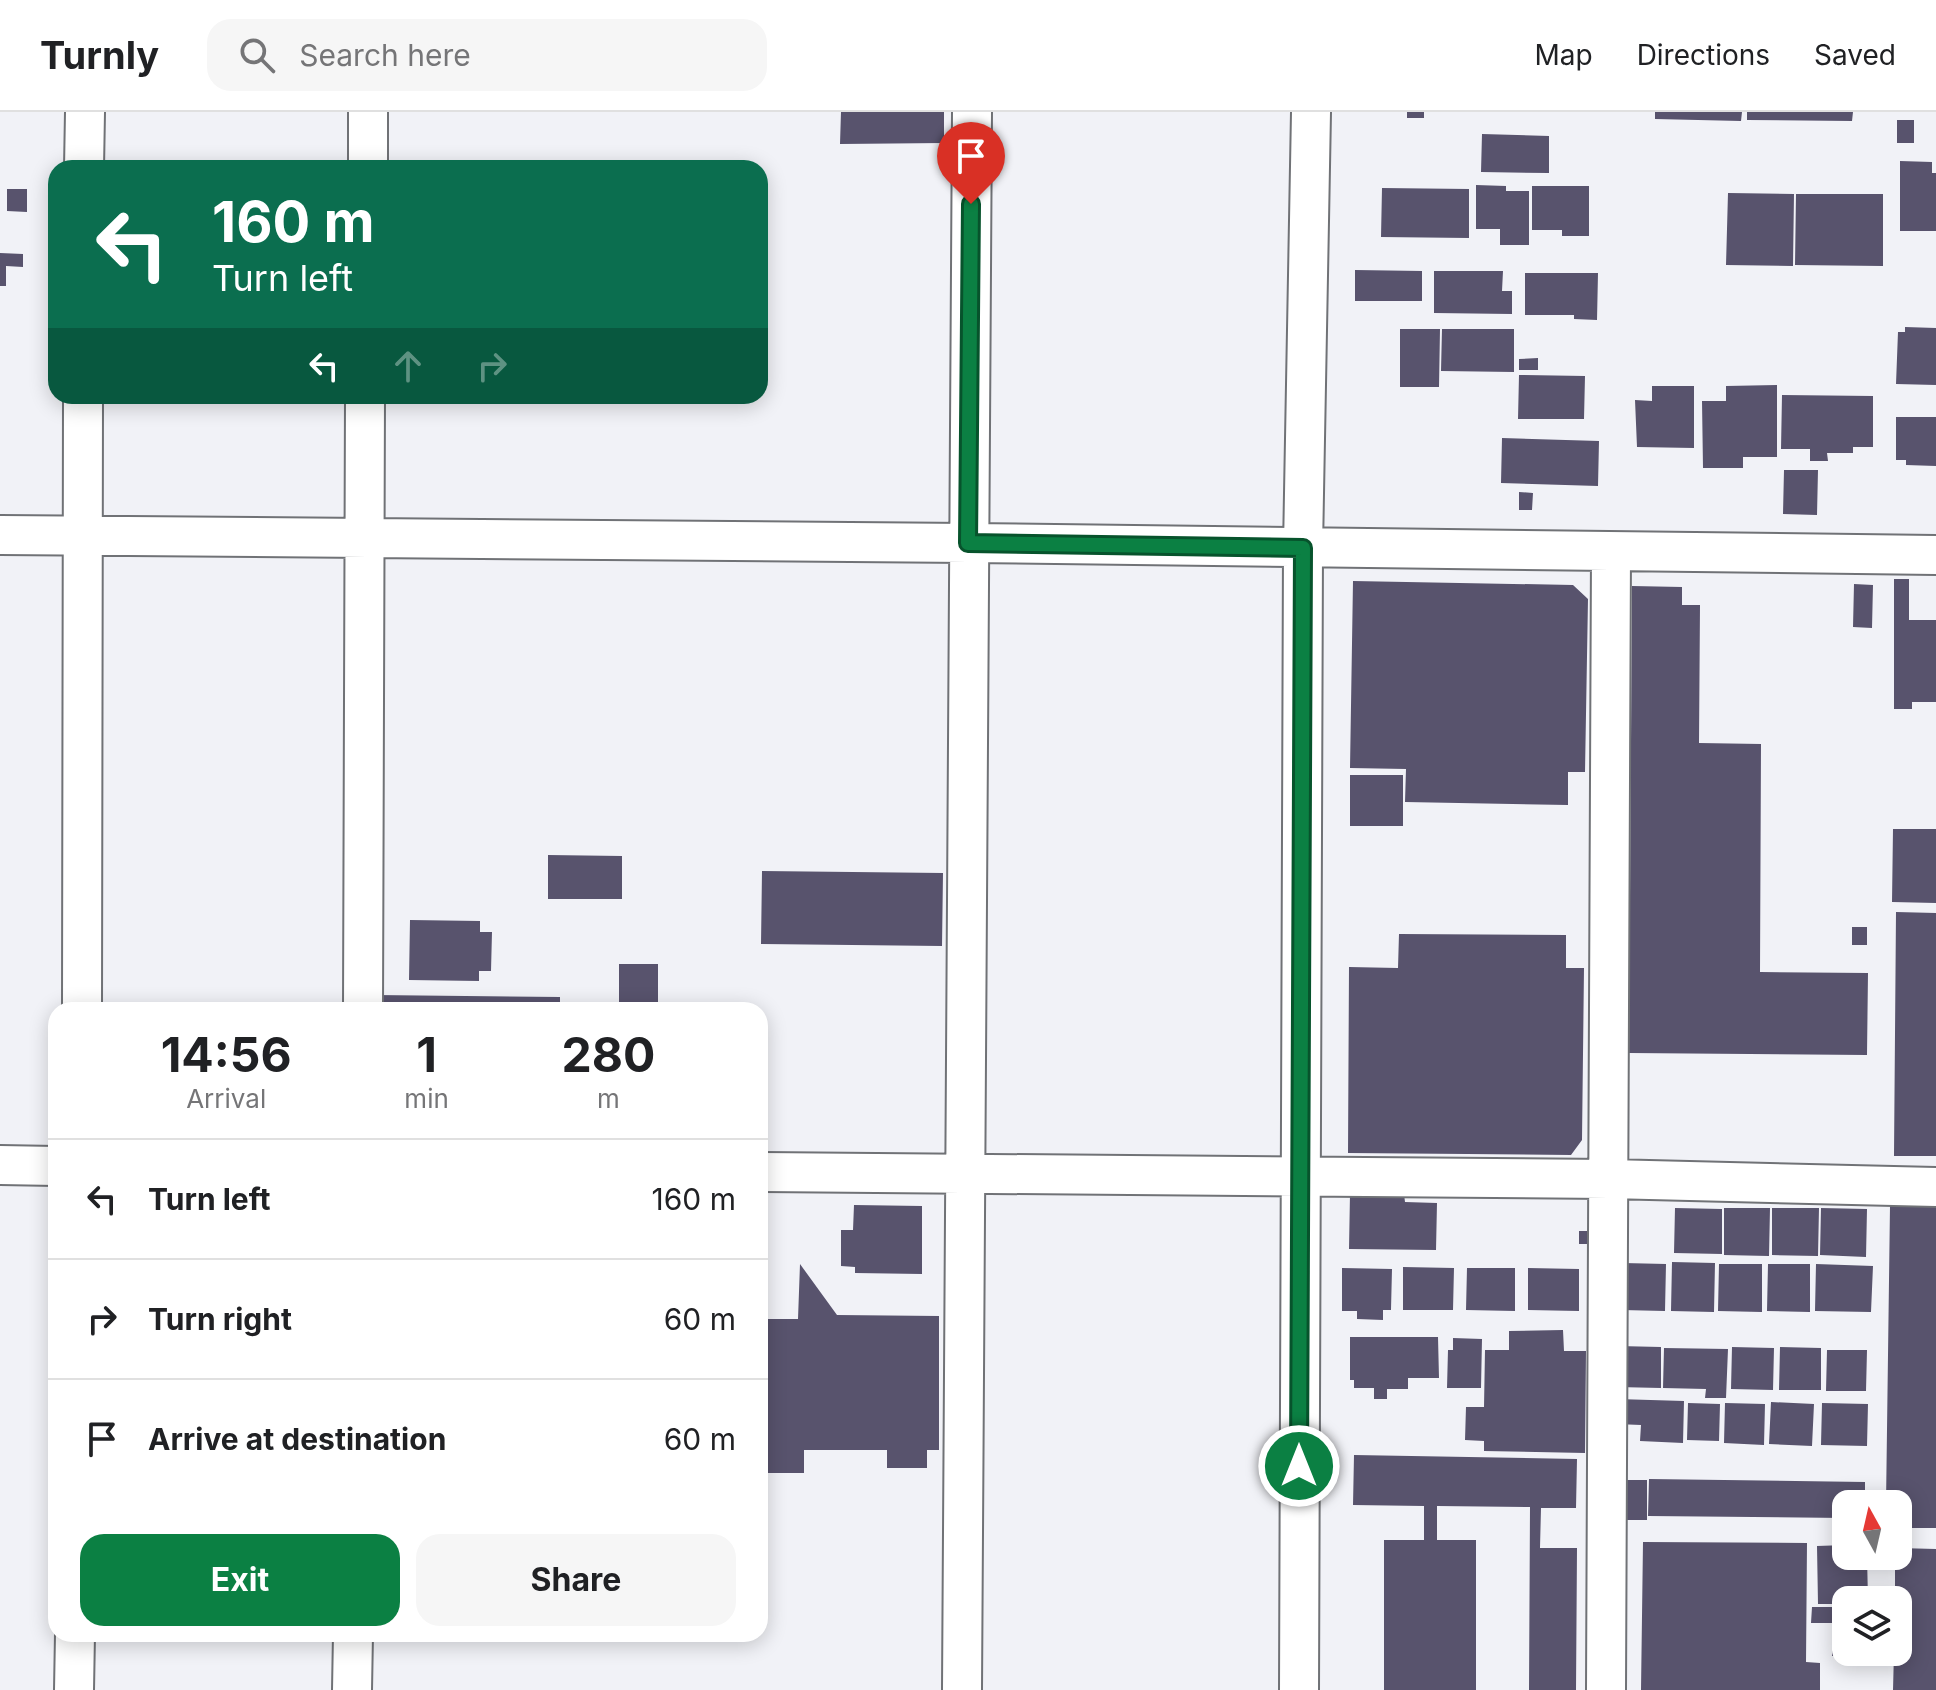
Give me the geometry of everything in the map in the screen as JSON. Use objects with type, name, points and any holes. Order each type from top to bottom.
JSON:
[{"type":"street","points":[[84,160],[85,112]]},
{"type":"street","points":[[368,112],[368,160]]},
{"type":"street","points":[[962,1690],[972,112]]},
{"type":"street","points":[[1299,1690],[1303,548],[1311,112]]},
{"type":"street","points":[[82,1002],[83,404]]},
{"type":"street","points":[[363,1002],[365,404]]},
{"type":"street","points":[[0,535],[1936,555]]},
{"type":"street","points":[[1606,1690],[1611,552]]},
{"type":"street","points":[[0,1165],[48,1166]]},
{"type":"street","points":[[768,1172],[1609,1179],[1936,1187]]},
{"type":"street","points":[[74,1690],[75,1642]]},
{"type":"street","points":[[352,1690],[353,1642]]},
{"type":"building","points":[[841,112],[944,112],[944,143],[840,144]]},
{"type":"building","points":[[1407,112],[1424,112],[1424,118],[1407,118]]},
{"type":"building","points":[[1655,112],[1742,112],[1741,121],[1655,119]]},
{"type":"building","points":[[1747,112],[1853,112],[1852,121],[1747,120]]},
{"type":"building","points":[[1897,120],[1914,120],[1914,143],[1897,143]]},
{"type":"building","points":[[1482,134],[1549,136],[1549,173],[1481,172]]},
{"type":"building","points":[[1900,161],[1932,162],[1932,173],[1936,173],[1936,231],[1900,231]]},
{"type":"building","points":[[1476,185],[1506,186],[1506,191],[1529,191],[1529,245],[1500,245],[1500,229],[1476,229]]},
{"type":"building","points":[[1532,186],[1589,186],[1589,236],[1562,236],[1562,230],[1532,230]]},
{"type":"building","points":[[1382,188],[1469,189],[1469,238],[1381,237]]},
{"type":"building","points":[[7,189],[27,189],[27,212],[7,211]]},
{"type":"building","points":[[1728,193],[1794,194],[1793,266],[1726,265]]},
{"type":"building","points":[[1796,194],[1883,194],[1883,266],[1795,265]]},
{"type":"building","points":[[0,253],[23,254],[23,267],[6,266],[6,286],[0,286]]},
{"type":"building","points":[[1355,270],[1422,271],[1422,301],[1355,301]]},
{"type":"building","points":[[1434,271],[1503,271],[1502,291],[1512,291],[1512,314],[1434,313]]},
{"type":"building","points":[[1525,273],[1598,273],[1597,320],[1574,319],[1574,315],[1525,315]]},
{"type":"building","points":[[1905,327],[1936,328],[1936,385],[1896,384],[1898,332],[1905,332]]},
{"type":"building","points":[[1400,329],[1440,329],[1439,387],[1400,387]]},
{"type":"building","points":[[1442,329],[1514,329],[1514,372],[1441,371]]},
{"type":"building","points":[[1538,358],[1538,370],[1519,370],[1519,359]]},
{"type":"building","points":[[1519,375],[1585,376],[1584,419],[1518,419]]},
{"type":"building","points":[[1777,385],[1777,457],[1743,457],[1743,468],[1703,468],[1702,401],[1726,401],[1726,386]]},
{"type":"building","points":[[1652,386],[1694,386],[1694,448],[1637,447],[1635,400],[1652,401]]},
{"type":"building","points":[[1782,395],[1873,396],[1873,447],[1853,447],[1853,453],[1827,453],[1828,461],[1810,461],[1810,449],[1781,449]]},
{"type":"building","points":[[1896,417],[1936,417],[1936,466],[1906,465],[1906,460],[1896,460]]},
{"type":"building","points":[[1502,438],[1599,441],[1598,486],[1501,483]]},
{"type":"building","points":[[1784,470],[1818,470],[1817,515],[1783,514]]},
{"type":"building","points":[[1519,492],[1533,493],[1532,510],[1519,510]]},
{"type":"building","points":[[1894,579],[1909,579],[1909,620],[1936,620],[1936,702],[1912,702],[1912,709],[1894,709]]},
{"type":"building","points":[[1353,581],[1573,585],[1588,599],[1585,772],[1568,772],[1568,805],[1405,802],[1406,769],[1350,768]]},
{"type":"building","points":[[1854,584],[1873,585],[1872,628],[1853,627]]},
{"type":"building","points":[[1632,586],[1682,587],[1682,605],[1700,605],[1699,743],[1761,744],[1760,972],[1868,973],[1867,1055],[1629,1053]]},
{"type":"building","points":[[1350,775],[1403,775],[1403,826],[1350,826]]},
{"type":"building","points":[[1893,829],[1936,829],[1936,903],[1892,902]]},
{"type":"building","points":[[548,855],[622,856],[622,899],[548,899]]},
{"type":"building","points":[[762,871],[943,873],[942,946],[761,944]]},
{"type":"building","points":[[1896,912],[1936,913],[1936,1156],[1894,1156]]},
{"type":"building","points":[[410,920],[480,921],[480,932],[492,932],[491,971],[479,971],[479,981],[409,980]]},
{"type":"building","points":[[1852,927],[1867,927],[1867,945],[1852,945]]},
{"type":"building","points":[[1399,934],[1566,935],[1566,968],[1584,968],[1582,1140],[1571,1155],[1348,1153],[1349,967],[1398,968]]},
{"type":"building","points":[[619,964],[658,964],[658,1002],[619,1002]]},
{"type":"building","points":[[375,995],[560,997],[560,1002],[375,1002]]},
{"type":"building","points":[[1350,1194],[1404,1194],[1405,1202],[1437,1203],[1436,1250],[1349,1249]]},
{"type":"building","points":[[854,1205],[922,1206],[922,1274],[855,1273],[855,1267],[841,1266],[841,1230],[853,1230]]},
{"type":"building","points":[[1890,1206],[1936,1207],[1936,1528],[1912,1528],[1912,1490],[1886,1490]]},
{"type":"building","points":[[1675,1208],[1722,1209],[1722,1254],[1674,1253]]},
{"type":"building","points":[[1724,1208],[1770,1208],[1769,1256],[1724,1255]]},
{"type":"building","points":[[1772,1208],[1819,1208],[1818,1256],[1772,1255]]},
{"type":"building","points":[[1821,1208],[1867,1209],[1866,1257],[1820,1255]]},
{"type":"building","points":[[1579,1231],[1590,1231],[1591,1244],[1579,1244]]},
{"type":"building","points":[[1672,1262],[1715,1263],[1714,1312],[1671,1311]]},
{"type":"building","points":[[1623,1263],[1666,1264],[1665,1311],[1622,1310]]},
{"type":"building","points":[[800,1264],[837,1315],[939,1316],[939,1450],[927,1450],[927,1468],[887,1468],[887,1450],[804,1450],[804,1473],[768,1473],[768,1319],[798,1319]]},
{"type":"building","points":[[1719,1264],[1762,1264],[1762,1312],[1718,1311]]},
{"type":"building","points":[[1768,1264],[1810,1264],[1810,1312],[1767,1311]]},
{"type":"building","points":[[1816,1264],[1873,1266],[1871,1312],[1815,1311]]},
{"type":"building","points":[[1403,1267],[1454,1268],[1453,1310],[1403,1310]]},
{"type":"building","points":[[1342,1268],[1392,1269],[1391,1310],[1383,1310],[1383,1320],[1357,1319],[1357,1311],[1342,1311]]},
{"type":"building","points":[[1467,1268],[1515,1268],[1515,1311],[1466,1310]]},
{"type":"building","points":[[1528,1268],[1579,1269],[1579,1311],[1528,1310]]},
{"type":"building","points":[[1563,1330],[1564,1351],[1586,1351],[1585,1453],[1484,1451],[1484,1441],[1465,1440],[1466,1407],[1484,1407],[1485,1350],[1509,1350],[1509,1331]]},
{"type":"building","points":[[1350,1337],[1438,1337],[1439,1378],[1408,1378],[1408,1389],[1387,1389],[1387,1399],[1374,1399],[1374,1388],[1354,1388],[1354,1380],[1350,1380]]},
{"type":"building","points":[[1453,1338],[1482,1339],[1481,1388],[1447,1388],[1448,1350],[1453,1350]]},
{"type":"building","points":[[1618,1346],[1661,1347],[1661,1388],[1617,1387]]},
{"type":"building","points":[[1732,1347],[1774,1348],[1773,1390],[1731,1389]]},
{"type":"building","points":[[1780,1347],[1821,1348],[1821,1390],[1779,1390]]},
{"type":"building","points":[[1664,1348],[1728,1349],[1726,1398],[1705,1398],[1706,1389],[1663,1388]]},
{"type":"building","points":[[1827,1350],[1867,1350],[1866,1391],[1826,1391]]},
{"type":"building","points":[[1617,1399],[1684,1401],[1683,1443],[1640,1441],[1641,1425],[1616,1424]]},
{"type":"building","points":[[1771,1402],[1814,1404],[1812,1446],[1769,1444]]},
{"type":"building","points":[[1688,1403],[1720,1404],[1719,1441],[1687,1440]]},
{"type":"building","points":[[1725,1403],[1765,1404],[1764,1445],[1724,1443]]},
{"type":"building","points":[[1822,1403],[1868,1404],[1867,1446],[1821,1445]]},
{"type":"building","points":[[1354,1455],[1577,1459],[1576,1508],[1541,1508],[1540,1548],[1577,1548],[1576,1690],[1529,1690],[1530,1507],[1437,1506],[1437,1540],[1476,1540],[1476,1690],[1384,1690],[1384,1540],[1424,1540],[1424,1506],[1353,1505]]},
{"type":"building","points":[[1649,1479],[1865,1482],[1865,1490],[1832,1490],[1832,1518],[1648,1516]]},
{"type":"building","points":[[1615,1480],[1647,1480],[1647,1520],[1615,1520]]},
{"type":"building","points":[[1643,1542],[1807,1543],[1806,1662],[1820,1663],[1820,1690],[1641,1690]]},
{"type":"building","points":[[1832,1545],[1832,1570],[1867,1570],[1868,1586],[1832,1586],[1832,1604],[1818,1604],[1817,1546]]},
{"type":"building","points":[[1912,1548],[1936,1549],[1936,1690],[1893,1690],[1894,1666],[1912,1666],[1912,1586],[1895,1586],[1895,1570],[1912,1570]]},
{"type":"building","points":[[1812,1607],[1832,1607],[1832,1623],[1811,1623]]},
{"type":"route","points":[[971,204],[968,543],[1303,548],[1299,1466]]}]
